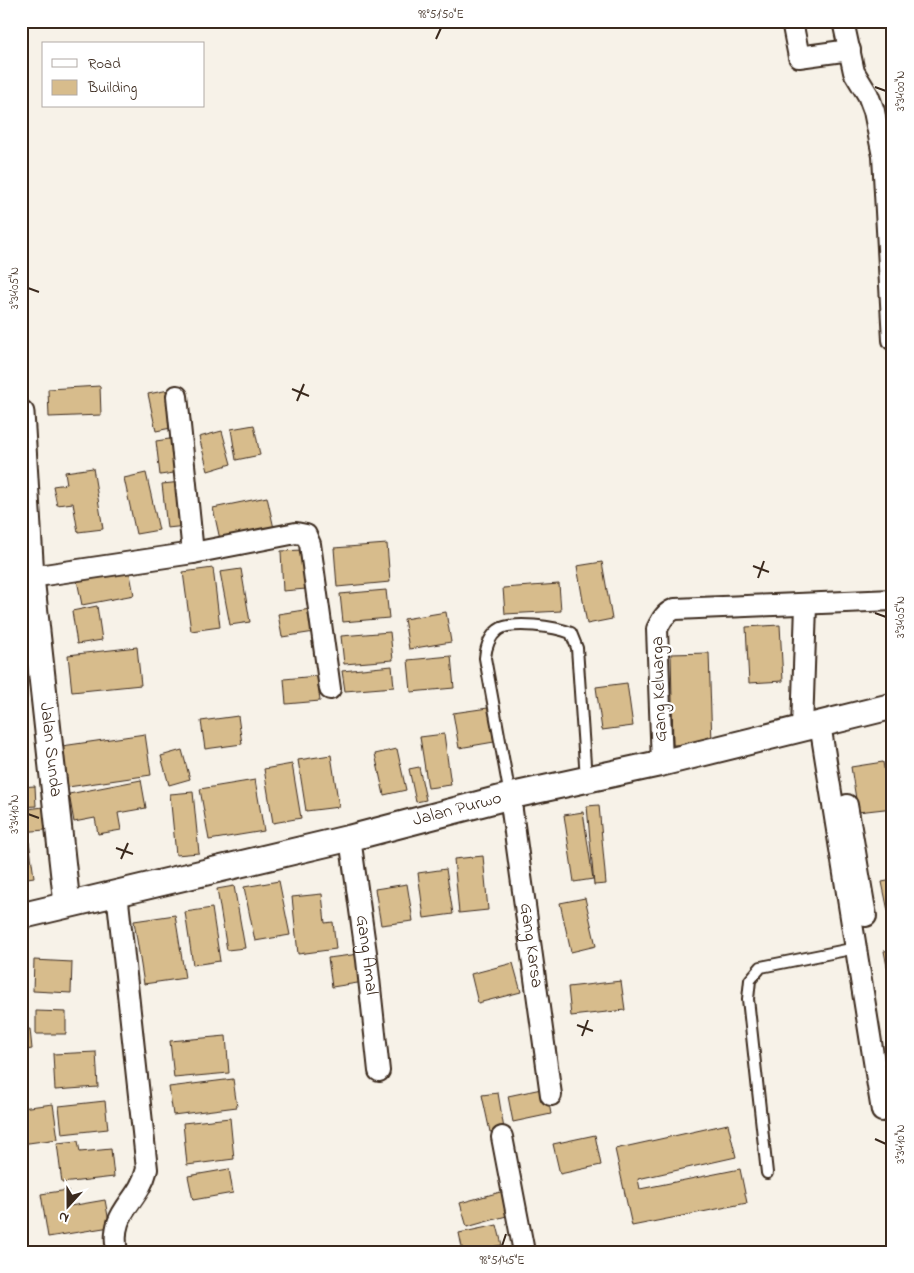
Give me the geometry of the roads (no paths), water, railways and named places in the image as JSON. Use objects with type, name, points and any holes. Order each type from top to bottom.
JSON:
[{"type":"street","points":[[792,21],[799,56],[852,61]]},
{"type":"street","points":[[843,21],[852,61],[874,111],[883,156],[893,340]]},
{"type":"street","points":[[177,396],[193,552]]},
{"type":"street","name":"Jalan Sunda","points":[[21,413],[31,577],[67,904]]},
{"type":"street","points":[[31,577],[193,552],[296,532],[306,536],[310,544],[330,689]]},
{"type":"street","points":[[882,1111],[818,724],[806,605],[893,600]]},
{"type":"street","name":"Gang Keluarga","points":[[662,763],[657,629],[663,616],[676,609],[806,605]]},
{"type":"street","name":"Jalan Purwo","points":[[21,916],[350,838],[510,796],[662,763],[893,706]]},
{"type":"street","points":[[818,724],[866,916]]},
{"type":"street","name":"Gang Karsa","points":[[510,796],[551,1095]]},
{"type":"street","name":"Gang Amal","points":[[350,838],[367,960],[379,1071]]},
{"type":"street","points":[[117,892],[147,1169],[140,1187],[118,1219],[115,1234],[117,1252]]},
{"type":"street","points":[[502,1137],[524,1252]]},
{"type":"lane","points":[[510,796],[485,658],[488,642],[492,635],[503,628],[539,626],[559,628],[571,632],[577,648],[586,780]]},
{"type":"lane","points":[[767,1173],[748,999],[750,980],[761,967],[856,948]]}]
